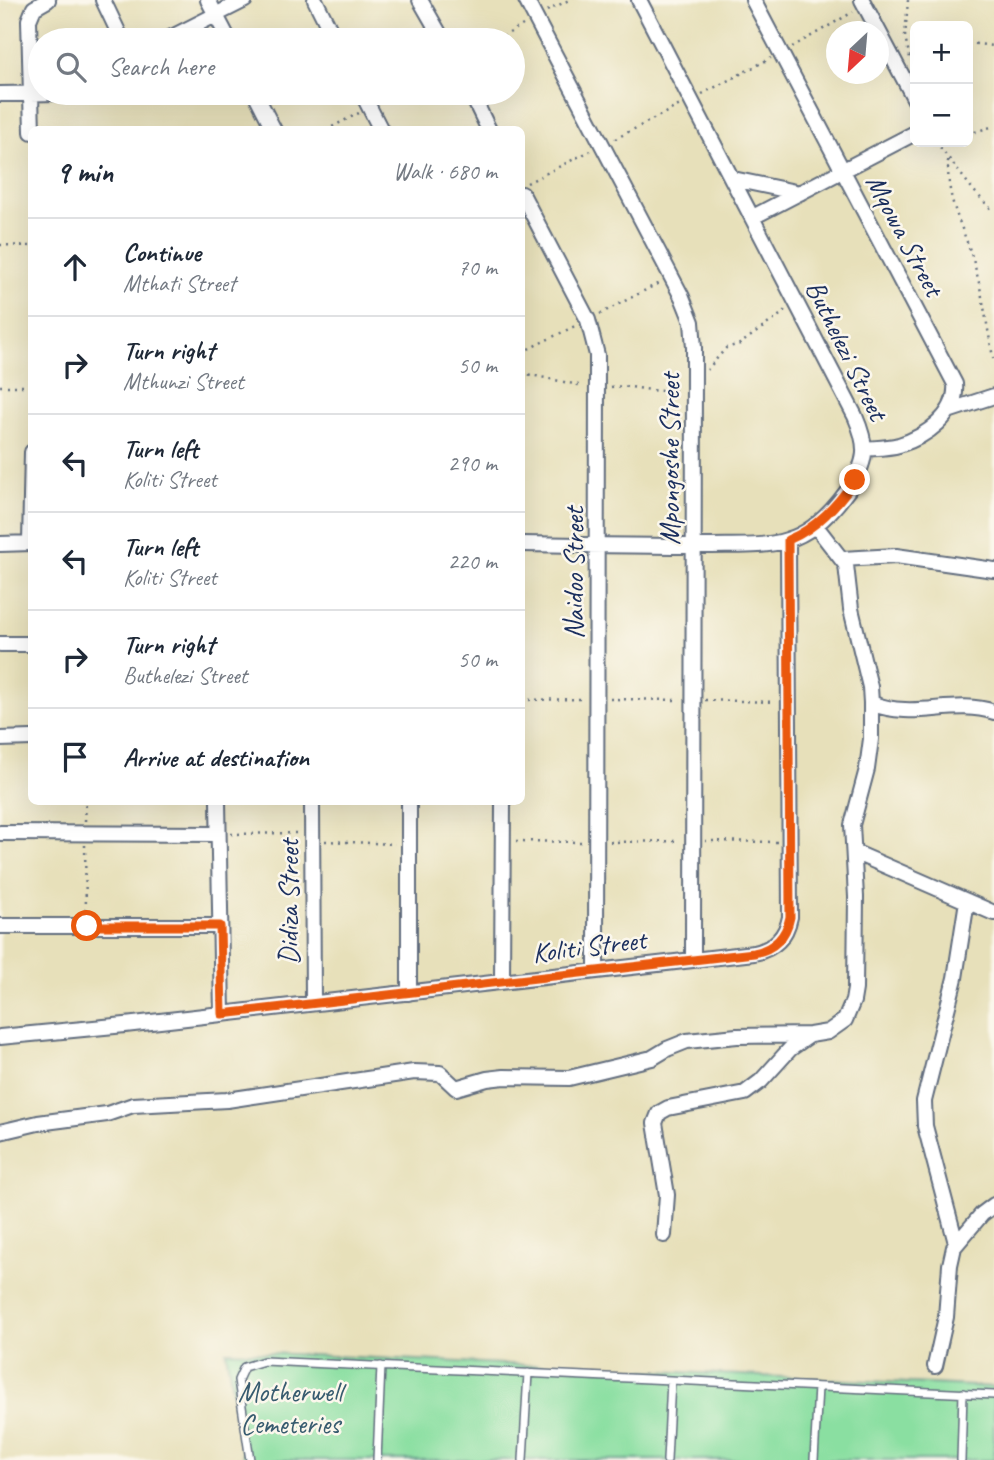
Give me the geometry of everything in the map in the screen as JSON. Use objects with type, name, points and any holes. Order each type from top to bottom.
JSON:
[{"type":"street","points":[[29,28],[34,8],[48,0]]},
{"type":"street","points":[[103,0],[116,28]]},
{"type":"street","points":[[208,0],[223,28]]},
{"type":"street","points":[[190,28],[245,0]]},
{"type":"street","points":[[314,0],[329,28]]},
{"type":"street","points":[[420,0],[436,28]]},
{"type":"street","name":"Mpongoshe Street","points":[[526,0],[690,313],[694,348],[692,958]]},
{"type":"street","name":"Buthelezi Street","points":[[525,544],[693,546],[748,545],[788,540],[815,525],[843,496],[862,465],[865,449],[855,416],[639,0]]},
{"type":"street","name":"Mqowa Street","points":[[753,0],[952,376],[956,393],[951,410]]},
{"type":"street","points":[[862,0],[910,91]]},
{"type":"street","points":[[0,94],[28,94]]},
{"type":"street","points":[[31,105],[32,126]]},
{"type":"street","points":[[261,105],[272,126]]},
{"type":"street","points":[[368,105],[379,126]]},
{"type":"street","points":[[477,105],[487,126]]},
{"type":"street","points":[[753,217],[910,136]]},
{"type":"street","points":[[733,179],[772,185],[800,193]]},
{"type":"street","name":"Naidoo Street","points":[[525,200],[591,327],[597,355],[596,970]]},
{"type":"street","points":[[865,449],[905,442],[930,428],[951,410],[994,396]]},
{"type":"street","points":[[0,1132],[38,1123],[107,1114],[133,1105],[227,1100],[414,1072],[440,1073],[456,1088],[504,1077],[569,1078],[652,1058],[687,1041],[737,1035],[810,1035],[828,1032],[839,1026],[845,1020],[853,1001],[856,922],[852,825],[867,769],[871,739],[871,703],[870,687],[851,609],[848,572],[842,559],[815,525]]},
{"type":"street","name":"Koliti Street","points":[[0,1037],[763,951],[785,933],[790,917],[788,540]]},
{"type":"street","points":[[0,544],[28,543]]},
{"type":"street","points":[[842,559],[896,556],[932,559],[994,570]]},
{"type":"street","points":[[0,644],[28,644]]},
{"type":"street","points":[[871,703],[883,708],[910,712],[968,707],[994,712]]},
{"type":"street","points":[[0,738],[28,738]]},
{"type":"street","points":[[218,805],[222,1014]]},
{"type":"street","name":"Didiza Street","points":[[312,805],[313,1003]]},
{"type":"street","points":[[409,805],[409,993]]},
{"type":"street","points":[[502,980],[503,805]]},
{"type":"street","points":[[0,833],[218,834]]},
{"type":"street","points":[[855,852],[994,913]]},
{"type":"street","points":[[956,1244],[925,1126],[924,1101],[955,978],[967,901]]},
{"type":"street","points":[[0,926],[220,926]]},
{"type":"street","points":[[664,1236],[668,1204],[655,1123],[659,1113],[668,1108],[745,1093],[761,1081],[790,1049],[810,1035]]},
{"type":"street","points":[[935,1366],[948,1303],[950,1265],[956,1244],[982,1214],[994,1205]]},
{"type":"lane","points":[[250,1460],[238,1380],[244,1367],[264,1361],[994,1395]]},
{"type":"lane","points":[[377,1460],[381,1366]]},
{"type":"lane","points":[[523,1460],[528,1373]]},
{"type":"lane","points":[[667,1460],[671,1381]]},
{"type":"lane","points":[[814,1460],[818,1387]]},
{"type":"lane","points":[[961,1460],[962,1393]]},
{"type":"path","points":[[908,0],[905,28],[910,58]]},
{"type":"path","points":[[973,44],[994,46]]},
{"type":"path","points":[[973,132],[994,126]]},
{"type":"path","points":[[939,147],[994,212]]},
{"type":"path","points":[[948,160],[948,181],[953,207],[973,260],[994,362]]},
{"type":"path","points":[[0,245],[28,246]]},
{"type":"path","points":[[525,374],[597,388]]},
{"type":"path","points":[[0,386],[28,386]]},
{"type":"path","points":[[525,700],[597,698],[789,702]]},
{"type":"path","points":[[86,805],[87,926]]},
{"type":"path","points":[[218,834],[312,837],[409,845]]},
{"type":"path","points":[[503,841],[789,842]]},
{"type":"green space","name":"Motherwell Cemeteries","points":[[226,1351],[994,1387],[994,1460],[244,1460]]},
{"type":"route","points":[[87,926],[220,926],[222,1014],[754,953],[774,946],[785,933],[790,917],[788,540],[814,526],[855,480]]}]
